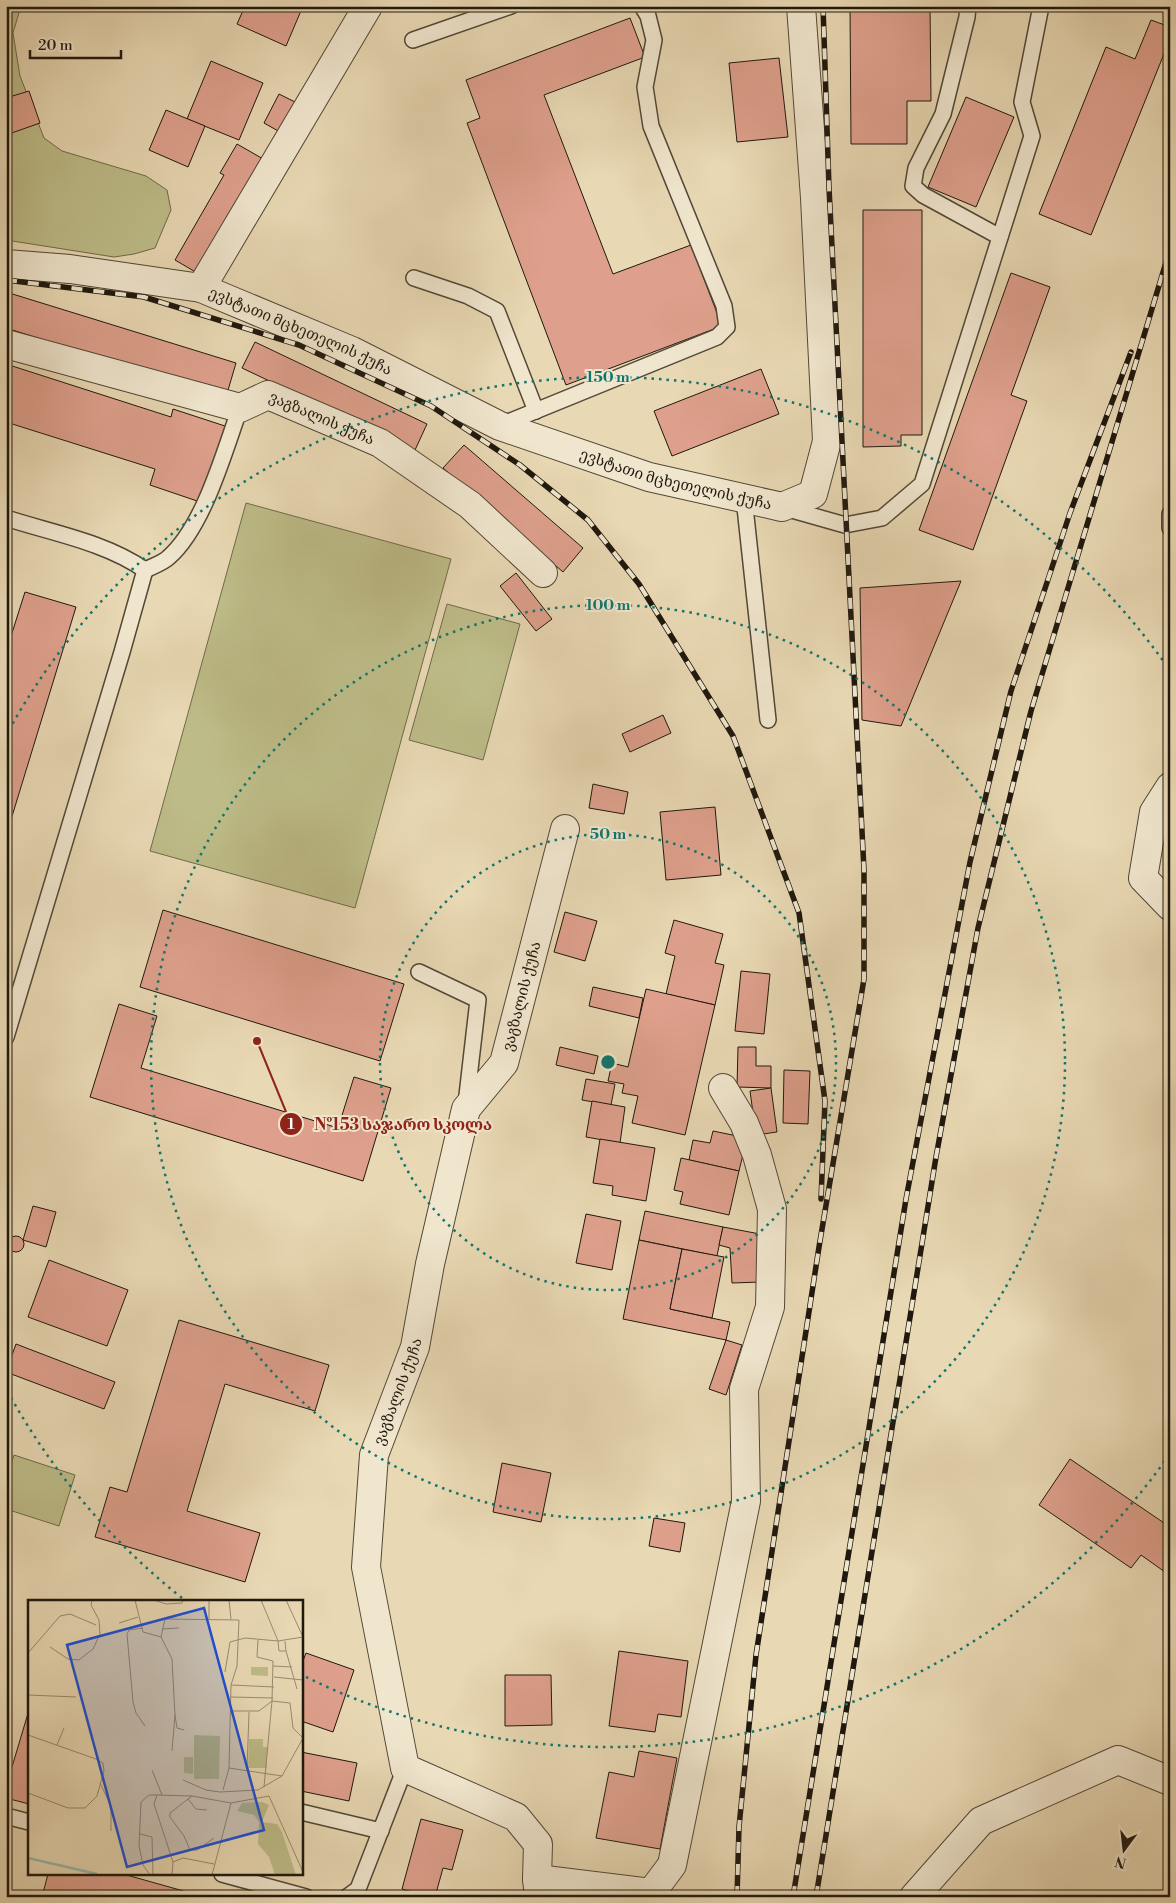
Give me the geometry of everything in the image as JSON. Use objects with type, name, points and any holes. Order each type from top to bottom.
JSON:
[{"type":"street","points":[[201,288],[368,6]]},
{"type":"street","name":"ევსტათი მცხეთელის ქუჩა","points":[[6,264],[70,269],[201,288],[352,350],[500,426],[649,477],[782,507],[813,494],[827,441],[815,198],[802,6]]},
{"type":"street","points":[[6,344],[240,408]]},
{"type":"street","name":"ვაგზალის ქუჩა","points":[[240,408],[268,395],[380,443],[470,505],[543,573]]},
{"type":"street","points":[[1170,787],[1154,812],[1144,878],[1170,906]]},
{"type":"street","name":"ვაგზალის ქუჩა","points":[[406,1768],[366,1566],[374,1454],[415,1347],[430,1264],[466,1109],[504,1063],[565,829]]},
{"type":"street","points":[[406,1768],[516,1817],[538,1844],[538,1888],[651,1893],[672,1865],[746,1501],[744,1389],[770,1307],[772,1209],[754,1147],[744,1123],[723,1088]]},
{"type":"street","points":[[914,1897],[981,1821],[1118,1760],[1170,1781]]},
{"type":"lane","points":[[413,40],[511,6]]},
{"type":"lane","points":[[500,426],[717,337],[727,327],[724,306],[650,126],[645,87],[654,40],[648,16],[642,6]]},
{"type":"lane","points":[[968,6],[967,17],[943,114],[916,168],[913,186],[923,195],[1000,236]]},
{"type":"lane","points":[[782,507],[845,525],[882,518],[922,484],[1032,136],[1022,102],[1041,6]]},
{"type":"lane","points":[[414,278],[468,296],[497,311],[536,411]]},
{"type":"lane","points":[[7,1031],[120,662],[145,570],[167,559],[181,545],[202,509],[240,408]]},
{"type":"lane","points":[[744,498],[768,720]]},
{"type":"lane","points":[[1170,514],[1170,528]]},
{"type":"lane","points":[[6,518],[102,548],[130,559],[145,570]]},
{"type":"lane","points":[[419,972],[478,1000],[466,1109]]},
{"type":"lane","points":[[347,1897],[358,1889],[406,1768]]},
{"type":"lane","points":[[302,1812],[380,1831]]},
{"type":"lane","points":[[6,1816],[28,1822]]},
{"type":"lane","points":[[229,1876],[306,1897]]},
{"type":"shaded area","points":[[6,6],[21,6],[13,33],[20,76],[44,138],[62,151],[146,176],[167,190],[171,210],[155,248],[114,257],[6,240]]},
{"type":"shaded area","points":[[246,503],[451,559],[355,908],[150,851]]},
{"type":"shaded area","points":[[447,604],[520,624],[483,760],[409,740]]},
{"type":"shaded area","points":[[14,1455],[75,1475],[59,1526],[6,1509],[6,1478]]},
{"type":"building","points":[[245,6],[303,6],[286,46],[237,24]]},
{"type":"building","points":[[850,6],[930,6],[931,101],[907,101],[907,144],[851,144]]},
{"type":"building","points":[[630,18],[645,57],[544,95],[613,274],[691,245],[722,326],[566,385],[467,123],[480,118],[466,80]]},
{"type":"building","points":[[1151,20],[1170,27],[1170,39],[1091,235],[1039,214],[1106,47],[1135,59]]},
{"type":"building","points":[[779,58],[788,137],[737,142],[729,63]]},
{"type":"building","points":[[211,61],[263,83],[239,140],[187,119]]},
{"type":"building","points":[[29,91],[40,123],[6,135],[6,98]]},
{"type":"building","points":[[279,94],[295,102],[280,132],[264,123]]},
{"type":"building","points":[[966,97],[1014,117],[976,207],[928,187]]},
{"type":"building","points":[[166,110],[205,126],[188,167],[149,150]]},
{"type":"building","points":[[237,144],[265,160],[199,274],[175,260],[224,175],[220,173]]},
{"type":"building","points":[[863,210],[922,210],[922,435],[901,435],[901,446],[863,447]]},
{"type":"building","points":[[1011,273],[1050,287],[1011,395],[1027,401],[973,550],[919,530]]},
{"type":"building","points":[[6,292],[236,363],[226,397],[6,328]]},
{"type":"building","points":[[255,342],[427,424],[415,450],[242,368]]},
{"type":"building","points":[[6,364],[171,417],[173,409],[228,427],[203,503],[150,485],[155,469],[6,422]]},
{"type":"building","points":[[761,369],[779,414],[672,456],[654,411]]},
{"type":"building","points":[[464,445],[583,548],[563,572],[443,468]]},
{"type":"building","points":[[516,573],[552,619],[536,631],[500,586]]},
{"type":"building","points":[[961,581],[901,726],[862,720],[860,588]]},
{"type":"building","points":[[25,592],[76,607],[6,836],[6,652]]},
{"type":"building","points":[[663,715],[671,733],[630,752],[622,734]]},
{"type":"building","points":[[593,784],[628,792],[624,814],[589,808]]},
{"type":"building","points":[[715,807],[721,875],[666,880],[660,812]]},
{"type":"building","points":[[163,910],[404,984],[380,1061],[140,987]]},
{"type":"building","points":[[565,912],[597,921],[585,961],[554,952]]},
{"type":"building","points":[[674,920],[723,934],[715,963],[724,965],[715,1005],[666,994],[675,956],[665,953]]},
{"type":"building","points":[[741,971],[770,974],[764,1034],[735,1031]]},
{"type":"building","points":[[593,987],[643,998],[639,1018],[589,1006]]},
{"type":"building","points":[[646,989],[715,1005],[685,1135],[632,1123],[638,1096],[622,1093],[624,1084],[608,1081],[612,1063],[628,1067]]},
{"type":"building","points":[[119,1004],[157,1016],[141,1068],[338,1128],[354,1077],[391,1088],[363,1181],[90,1097]]},
{"type":"building","points":[[560,1047],[598,1056],[594,1074],[556,1065]]},
{"type":"building","points":[[738,1047],[756,1047],[756,1066],[771,1066],[771,1088],[737,1087]]},
{"type":"building","points":[[784,1070],[810,1071],[808,1124],[783,1123]]},
{"type":"building","points":[[586,1079],[615,1084],[611,1105],[582,1100]]},
{"type":"building","points":[[771,1088],[777,1132],[756,1135],[750,1091]]},
{"type":"building","points":[[592,1101],[625,1107],[620,1143],[586,1137]]},
{"type":"building","points":[[713,1131],[747,1138],[739,1171],[689,1160],[693,1140],[710,1143]]},
{"type":"building","points":[[600,1139],[655,1148],[646,1201],[612,1195],[613,1186],[593,1183]]},
{"type":"building","points":[[681,1158],[739,1171],[729,1215],[680,1204],[683,1192],[674,1190]]},
{"type":"building","points":[[33,1206],[56,1212],[46,1247],[23,1240]]},
{"type":"building","points":[[645,1211],[723,1227],[717,1256],[639,1240]]},
{"type":"building","points":[[586,1214],[621,1221],[612,1270],[576,1263]]},
{"type":"building","points":[[723,1227],[760,1234],[761,1282],[732,1283],[730,1248],[719,1245]]},
{"type":"building","points":[[13,1236],[19,1236],[24,1241],[22,1250],[13,1252],[8,1247],[8,1241]]},
{"type":"building","points":[[639,1240],[682,1249],[670,1309],[730,1322],[726,1340],[623,1319]]},
{"type":"building","points":[[682,1249],[724,1257],[712,1318],[670,1309]]},
{"type":"building","points":[[49,1260],[128,1290],[107,1346],[28,1317]]},
{"type":"building","points":[[179,1320],[329,1365],[315,1411],[225,1384],[187,1511],[260,1533],[245,1582],[95,1537],[110,1487],[127,1492]]},
{"type":"building","points":[[726,1340],[742,1345],[726,1395],[709,1389]]},
{"type":"building","points":[[16,1344],[115,1382],[104,1409],[6,1372]]},
{"type":"building","points":[[1070,1459],[1170,1527],[1170,1565],[1165,1572],[1141,1555],[1131,1568],[1039,1505]]},
{"type":"building","points":[[502,1463],[551,1473],[541,1522],[493,1512]]},
{"type":"building","points":[[654,1518],[685,1523],[680,1552],[649,1546]]},
{"type":"building","points":[[6,1650],[12,1652],[6,1669]]},
{"type":"building","points":[[619,1651],[688,1661],[681,1717],[658,1714],[655,1732],[609,1726]]},
{"type":"building","points":[[306,1653],[354,1670],[333,1732],[302,1721],[302,1663]]},
{"type":"building","points":[[505,1675],[551,1675],[552,1725],[505,1726]]},
{"type":"building","points":[[28,1713],[28,1804],[6,1798],[6,1787]]},
{"type":"building","points":[[639,1751],[677,1758],[660,1849],[596,1838],[609,1772],[634,1777]]},
{"type":"building","points":[[302,1752],[357,1763],[349,1801],[302,1791]]},
{"type":"building","points":[[421,1819],[463,1830],[452,1870],[443,1868],[435,1897],[428,1897],[402,1889]]},
{"type":"building","points":[[47,1876],[130,1876],[205,1897],[42,1897]]},
{"type":"railway","points":[[737,1897],[739,1827],[756,1655],[819,1247],[864,979],[864,870],[829,188],[823,6]]},
{"type":"railway","points":[[816,1897],[936,1157],[978,928],[1031,711],[1170,249]]},
{"type":"railway","points":[[6,280],[144,297],[299,345],[431,406],[520,465],[588,520],[639,584],[733,736],[799,913],[825,1101],[821,1199]]},
{"type":"railway","points":[[793,1897],[906,1199],[970,862],[1011,691],[1070,513],[1131,352]]},
{"type":"place","name":"№153 საჯარო სკოლა","points":[[257,1041]]}]
